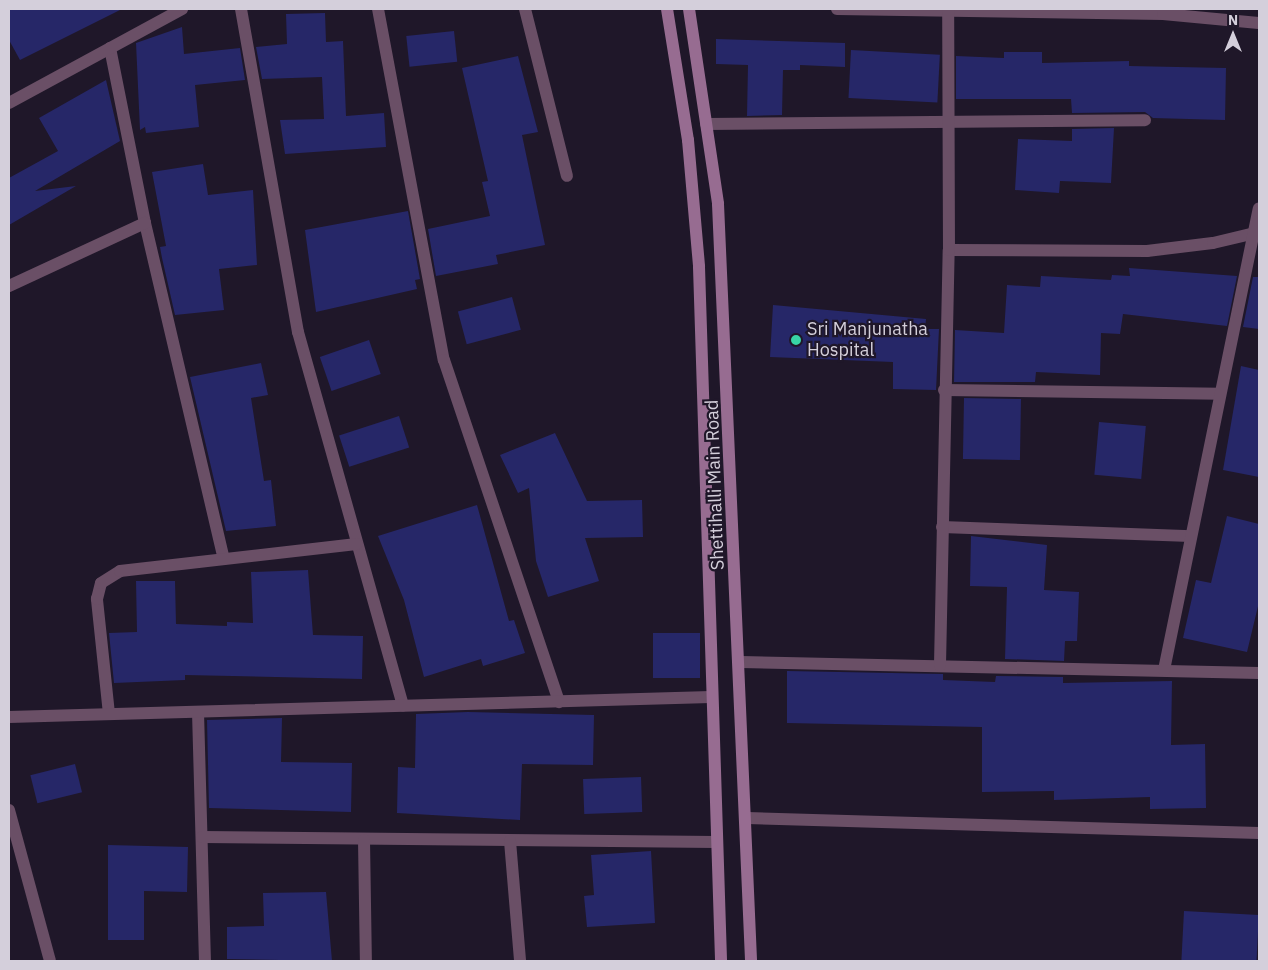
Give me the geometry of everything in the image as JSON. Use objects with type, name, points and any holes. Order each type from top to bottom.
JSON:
[{"type":"main road","name":"Shettihalli Main Road","points":[[667,9],[688,140],[699,267],[711,697],[721,961]]},
{"type":"main road","name":"Shettihalli Main Road","points":[[689,9],[719,214],[747,818],[751,961]]},
{"type":"street","points":[[9,103],[182,9]]},
{"type":"street","points":[[241,9],[298,332],[403,706]]},
{"type":"street","points":[[378,9],[444,360],[559,702]]},
{"type":"street","points":[[525,9],[567,176]]},
{"type":"street","points":[[837,9],[1164,12],[1259,23]]},
{"type":"street","points":[[940,665],[948,250],[948,10]]},
{"type":"street","points":[[110,48],[145,223],[224,559]]},
{"type":"street","points":[[706,124],[948,120],[1145,120]]},
{"type":"street","points":[[1164,670],[1220,394],[1257,232],[1259,209]]},
{"type":"street","points":[[9,286],[145,223]]},
{"type":"street","points":[[948,250],[1147,251],[1213,243],[1257,232]]},
{"type":"street","points":[[944,390],[1220,394]]},
{"type":"street","points":[[942,528],[1191,536]]},
{"type":"street","points":[[109,714],[97,599],[101,583],[120,571],[356,544]]},
{"type":"street","points":[[740,662],[1259,672]]},
{"type":"street","points":[[9,717],[711,697]]},
{"type":"street","points":[[198,712],[205,961]]},
{"type":"street","points":[[9,810],[50,961]]},
{"type":"street","points":[[747,818],[1259,833]]},
{"type":"street","points":[[202,837],[716,842]]},
{"type":"street","points":[[364,840],[366,961]]},
{"type":"street","points":[[510,841],[520,961]]},
{"type":"building","points":[[9,9],[122,9],[20,60],[9,40]]},
{"type":"building","points":[[325,13],[326,42],[343,41],[346,116],[384,113],[386,147],[285,154],[280,120],[324,119],[322,77],[262,79],[256,47],[287,44],[286,14]]},
{"type":"building","points":[[182,27],[184,54],[240,48],[245,80],[195,85],[199,127],[146,133],[145,127],[140,130],[136,43]]},
{"type":"building","points":[[454,31],[457,62],[410,67],[406,36]]},
{"type":"building","points":[[716,39],[845,43],[845,67],[800,65],[800,70],[783,70],[782,115],[747,116],[748,65],[716,64]]},
{"type":"building","points":[[851,50],[940,55],[937,103],[848,98]]},
{"type":"building","points":[[1004,52],[1042,52],[1042,63],[1129,61],[1129,66],[1226,68],[1225,120],[1153,118],[1145,112],[1072,113],[1071,99],[956,99],[956,56],[1004,58]]},
{"type":"building","points":[[518,56],[538,132],[522,135],[545,245],[496,255],[498,264],[436,276],[428,229],[490,216],[482,182],[488,181],[462,68]]},
{"type":"building","points":[[106,80],[120,141],[35,191],[76,186],[9,225],[9,178],[58,151],[39,118]]},
{"type":"building","points":[[1114,128],[1111,183],[1060,181],[1059,193],[1015,190],[1018,139],[1072,141],[1072,129]]},
{"type":"building","points":[[203,164],[208,195],[253,190],[257,265],[219,269],[224,310],[175,315],[160,247],[166,246],[152,172]]},
{"type":"building","points":[[408,211],[420,279],[415,280],[417,289],[316,312],[305,230]]},
{"type":"building","points":[[1129,268],[1237,276],[1227,326],[1123,314],[1120,334],[1101,333],[1100,375],[1036,372],[1035,382],[954,382],[955,330],[1004,333],[1007,285],[1040,287],[1041,276],[1111,280],[1112,275],[1130,276]]},
{"type":"building","points":[[1253,277],[1259,277],[1259,329],[1243,327]]},
{"type":"building","points":[[512,297],[521,330],[467,344],[458,311]]},
{"type":"building","points":[[773,305],[926,319],[925,329],[939,329],[936,390],[893,389],[893,362],[770,357]]},
{"type":"building","points":[[369,340],[381,374],[332,391],[320,357]]},
{"type":"building","points":[[261,363],[268,395],[251,398],[264,481],[271,480],[276,526],[226,531],[190,377]]},
{"type":"building","points":[[1241,366],[1259,370],[1259,477],[1223,470]]},
{"type":"building","points":[[964,398],[1021,399],[1020,460],[963,459]]},
{"type":"building","points":[[399,416],[409,447],[349,467],[339,435]]},
{"type":"building","points":[[1099,422],[1146,426],[1141,479],[1094,475]]},
{"type":"building","points":[[555,433],[587,501],[642,500],[643,537],[585,538],[599,581],[548,597],[536,561],[529,488],[518,493],[500,455]]},
{"type":"building","points":[[477,505],[509,621],[514,620],[525,653],[483,666],[481,659],[424,677],[404,600],[378,536]]},
{"type":"building","points":[[1227,516],[1259,524],[1259,602],[1247,652],[1183,638],[1196,580],[1211,583]]},
{"type":"building","points":[[971,536],[1047,545],[1044,590],[1079,592],[1077,641],[1065,641],[1064,661],[1005,659],[1007,587],[970,586]]},
{"type":"building","points":[[308,570],[313,635],[363,636],[362,679],[185,675],[185,680],[114,683],[109,633],[137,632],[136,581],[175,581],[176,624],[227,626],[227,622],[253,623],[251,572]]},
{"type":"building","points":[[653,633],[700,633],[700,678],[653,678]]},
{"type":"building","points":[[787,671],[943,674],[943,680],[995,682],[996,676],[1063,677],[1063,683],[1172,681],[1171,745],[1205,744],[1206,808],[1150,809],[1150,797],[1054,800],[1054,791],[982,792],[982,727],[787,723]]},
{"type":"building","points":[[468,712],[594,715],[593,765],[522,764],[520,820],[397,813],[398,767],[415,768],[416,714]]},
{"type":"building","points":[[282,718],[281,762],[352,763],[351,812],[209,808],[207,720]]},
{"type":"building","points":[[75,764],[82,792],[37,803],[30,775]]},
{"type":"building","points":[[641,777],[642,812],[584,814],[583,779]]},
{"type":"building","points":[[108,845],[188,847],[187,892],[144,891],[144,940],[108,940]]},
{"type":"building","points":[[651,851],[655,923],[587,927],[584,896],[594,895],[591,855]]},
{"type":"building","points":[[326,892],[332,961],[227,959],[227,927],[264,926],[263,893]]},
{"type":"building","points":[[1184,911],[1259,915],[1256,961],[1181,960]]},
{"type":"place","name":"Sri Manjunatha Hospital","points":[[796,340]]}]
